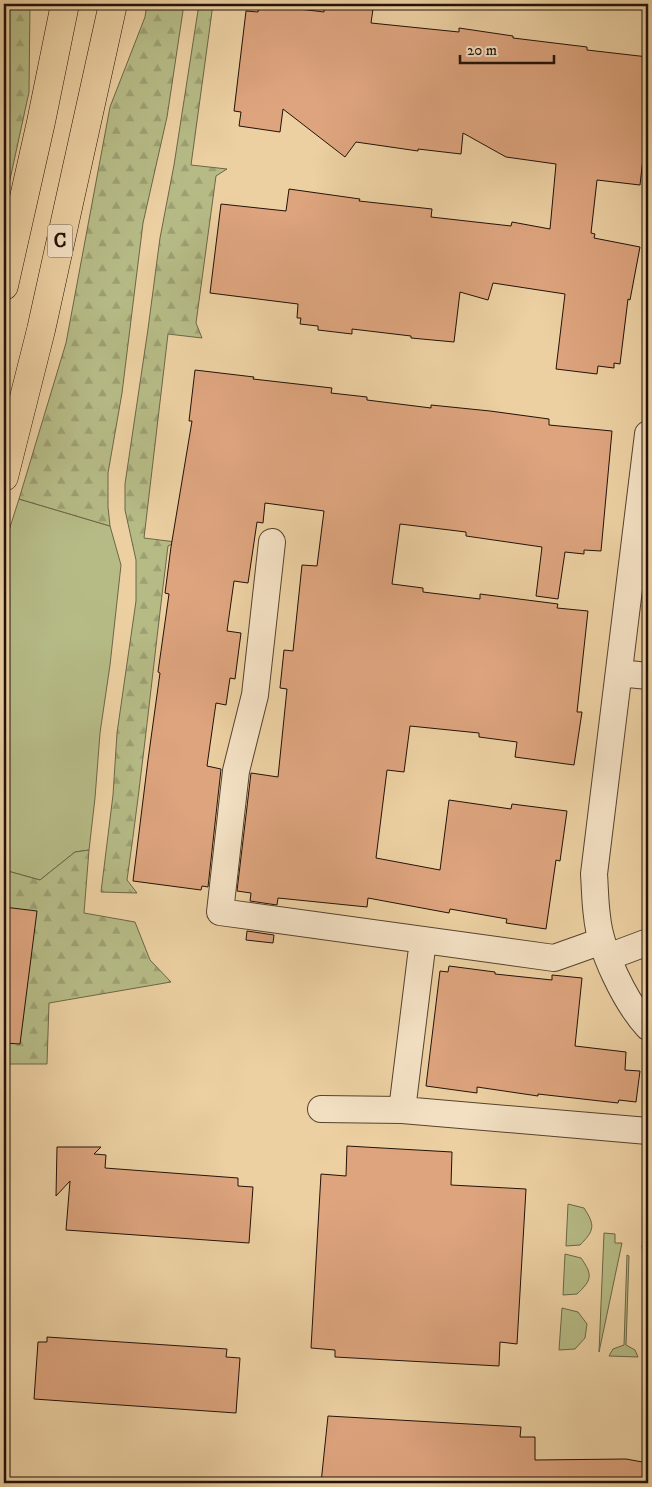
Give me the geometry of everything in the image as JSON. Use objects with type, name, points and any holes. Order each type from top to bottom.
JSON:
[{"type":"highway","name":"C","points":[[4,286],[65,4]]},
{"type":"highway","name":"C","points":[[4,477],[41,330],[113,4]]},
{"type":"street","points":[[648,438],[594,874],[597,918],[605,949],[621,988],[648,1027]]},
{"type":"street","points":[[272,542],[255,695],[236,770],[220,912],[554,958],[648,942]]},
{"type":"street","points":[[619,673],[648,676]]},
{"type":"street","points":[[402,1110],[422,940]]},
{"type":"street","points":[[321,1109],[402,1110],[648,1131]]},
{"type":"green space","points":[[4,4],[30,4],[29,92],[4,207]]},
{"type":"green space","points":[[147,4],[184,4],[167,117],[143,223],[122,393],[108,473],[110,526],[19,499],[66,343],[110,107],[145,17]]},
{"type":"green space","points":[[199,4],[213,4],[191,165],[227,169],[216,176],[196,323],[202,338],[168,334],[144,538],[176,542],[168,546],[127,880],[137,893],[101,892],[113,795],[117,733],[136,601],[136,560],[125,510],[125,484],[160,238],[174,165]]},
{"type":"green space","points":[[19,499],[110,526],[121,565],[100,733],[89,850],[75,852],[40,880],[4,870],[4,546]]},
{"type":"green space","points":[[89,850],[84,913],[135,922],[150,960],[171,982],[49,1003],[47,1064],[4,1064],[4,870],[40,880],[75,852]]},
{"type":"green space","points":[[568,1204],[584,1208],[592,1223],[591,1231],[580,1245],[566,1246]]},
{"type":"green space","points":[[604,1233],[615,1234],[615,1243],[622,1243],[599,1352]]},
{"type":"green space","points":[[648,1244],[648,1316],[642,1245]]},
{"type":"green space","points":[[565,1254],[581,1258],[588,1269],[588,1281],[577,1294],[563,1295]]},
{"type":"green space","points":[[627,1255],[629,1256],[626,1345],[635,1350],[638,1357],[609,1356],[613,1349],[624,1345]]},
{"type":"green space","points":[[562,1308],[578,1312],[587,1324],[585,1338],[575,1349],[559,1350]]},
{"type":"building","points":[[259,4],[324,12],[324,4],[373,9],[371,23],[459,32],[459,28],[513,36],[513,38],[587,47],[587,50],[648,57],[648,114],[640,185],[597,180],[591,233],[595,234],[594,238],[640,247],[630,300],[628,299],[620,364],[614,363],[614,368],[598,366],[597,374],[556,369],[565,294],[493,283],[488,300],[460,292],[454,342],[352,329],[352,334],[318,330],[318,326],[300,324],[301,318],[297,318],[298,304],[210,293],[221,204],[286,211],[289,189],[360,199],[359,201],[432,209],[431,217],[511,226],[512,222],[550,229],[556,164],[506,157],[463,133],[461,154],[418,149],[418,151],[356,142],[345,157],[283,109],[280,132],[239,126],[241,112],[234,111],[246,11],[258,12]]},
{"type":"building","points":[[195,370],[332,388],[331,393],[367,397],[367,400],[431,408],[431,405],[490,411],[549,419],[549,425],[612,431],[601,551],[584,550],[584,554],[565,552],[558,599],[536,596],[542,547],[466,536],[466,532],[400,524],[392,584],[423,588],[423,592],[480,599],[480,594],[558,604],[557,608],[588,611],[577,712],[582,712],[574,765],[515,757],[517,742],[479,737],[479,733],[410,726],[404,772],[387,770],[376,858],[440,870],[449,800],[511,809],[512,804],[567,811],[560,861],[556,860],[546,929],[506,923],[507,919],[450,909],[449,913],[368,898],[367,907],[278,898],[277,905],[250,901],[251,893],[237,891],[251,773],[278,777],[287,689],[280,688],[284,650],[293,651],[302,565],[317,566],[324,511],[265,503],[263,523],[257,522],[248,583],[234,581],[227,631],[241,633],[235,679],[230,678],[226,705],[216,703],[207,766],[221,769],[208,887],[202,886],[201,890],[133,881],[169,594],[165,593],[192,421],[189,421]]},
{"type":"building","points":[[4,907],[37,911],[20,1044],[4,1043]]},
{"type":"building","points":[[247,931],[274,935],[273,943],[246,940]]},
{"type":"building","points":[[449,966],[495,972],[495,974],[552,980],[552,975],[582,978],[575,1046],[626,1052],[625,1070],[640,1071],[636,1102],[619,1100],[618,1103],[538,1094],[538,1096],[477,1087],[477,1093],[426,1086],[440,971],[448,972]]},
{"type":"building","points":[[347,1146],[452,1152],[451,1185],[526,1189],[517,1344],[500,1342],[499,1366],[335,1357],[335,1350],[311,1348],[321,1174],[346,1176]]},
{"type":"building","points":[[57,1147],[101,1147],[94,1154],[106,1155],[105,1168],[238,1178],[238,1186],[253,1187],[249,1243],[66,1230],[70,1181],[56,1196]]},
{"type":"building","points":[[47,1337],[227,1349],[226,1357],[240,1358],[236,1413],[34,1399],[38,1342],[47,1342]]},
{"type":"building","points":[[328,1416],[521,1427],[520,1437],[535,1437],[535,1460],[626,1459],[648,1463],[648,1483],[321,1483]]}]
